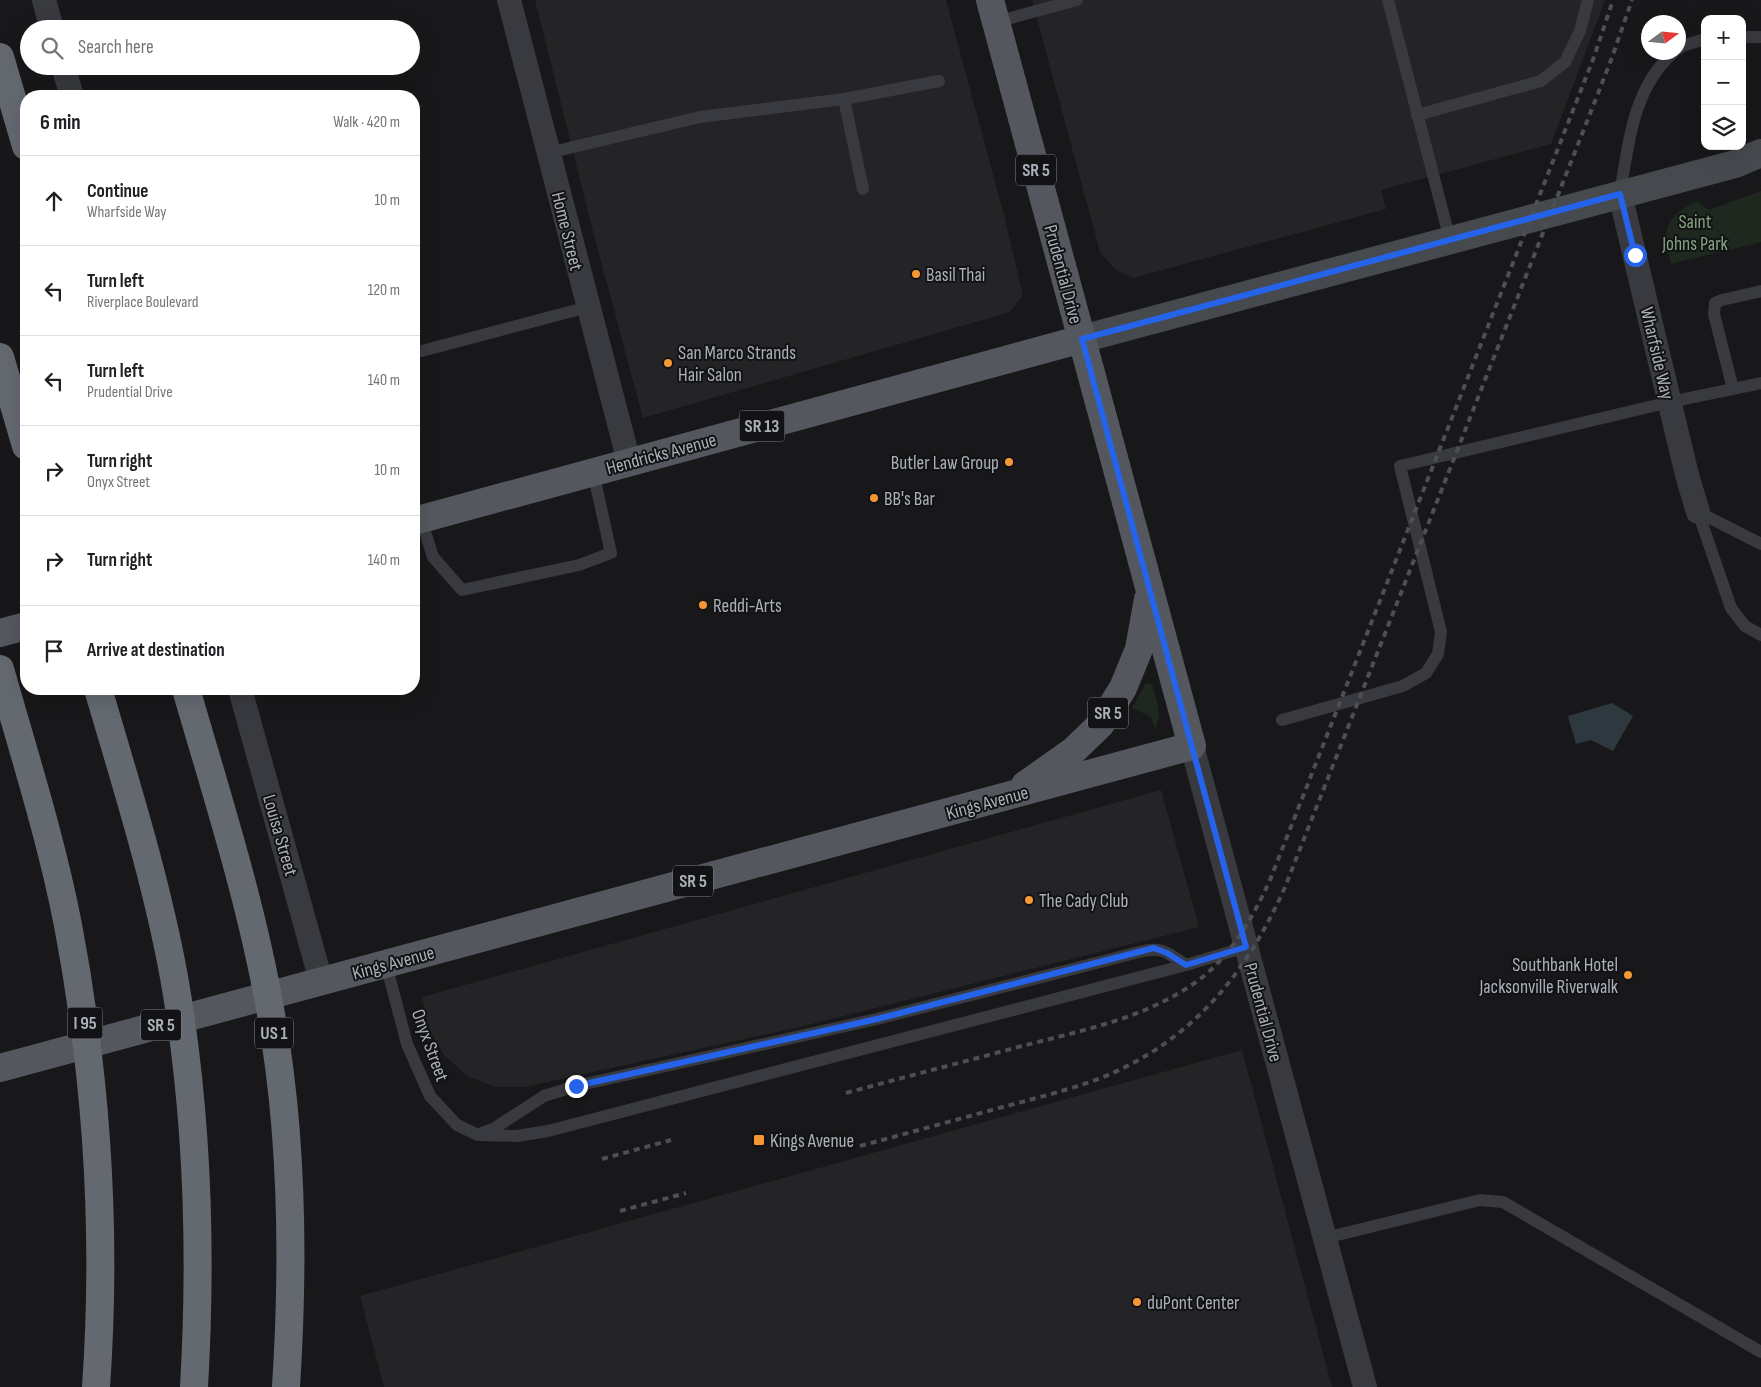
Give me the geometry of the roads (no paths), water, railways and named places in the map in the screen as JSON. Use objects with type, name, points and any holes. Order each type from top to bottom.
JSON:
[{"type":"highway","points":[[0,57],[20,125]]},
{"type":"highway","points":[[0,357],[20,425]]},
{"type":"highway","name":"I 95","points":[[0,669],[68,923],[86,1032],[97,1134],[100,1197],[100,1307],[96,1387]]},
{"type":"highway","points":[[100,695],[147,856],[174,977],[184,1040],[194,1144],[198,1225],[198,1288],[194,1387]]},
{"type":"highway","name":"US 1","points":[[188,695],[247,902],[271,1014],[280,1070],[289,1193],[290,1295],[286,1387]]},
{"type":"main road","name":"Prudential Drive","points":[[993,11],[1192,746]]},
{"type":"main road","points":[[1082,339],[1735,164],[1761,153]]},
{"type":"main road","name":"Hendricks Avenue","points":[[420,519],[1082,339]]},
{"type":"main road","name":"SR 5","points":[[1009,796],[1073,751],[1100,725],[1123,688],[1139,649],[1149,590]]},
{"type":"main road","points":[[0,633],[20,628]]},
{"type":"main road","name":"Kings Avenue","points":[[0,1068],[1192,746]]},
{"type":"street","points":[[44,0],[50,20]]},
{"type":"street","name":"Home Street","points":[[509,0],[628,462]]},
{"type":"street","points":[[66,75],[70,90]]},
{"type":"street","name":"Wharfside Way","points":[[1620,194],[1687,475],[1698,512]]},
{"type":"street","name":"Louisa Street","points":[[242,695],[321,981]]},
{"type":"street","name":"Prudential Drive","points":[[1192,746],[1366,1387]]},
{"type":"lane","points":[[993,11],[1077,0]]},
{"type":"lane","points":[[1388,0],[1450,240]]},
{"type":"lane","points":[[1417,115],[1541,81],[1566,62],[1580,31],[1588,0]]},
{"type":"lane","points":[[1746,37],[1761,37]]},
{"type":"lane","points":[[1686,45],[1701,40]]},
{"type":"lane","points":[[1620,194],[1630,132],[1646,88],[1664,60]]},
{"type":"lane","points":[[548,152],[700,117],[844,99],[938,81]]},
{"type":"lane","points":[[844,99],[863,189]]},
{"type":"lane","points":[[1733,389],[1714,314],[1715,303],[1761,291]]},
{"type":"lane","points":[[420,351],[588,306]]},
{"type":"lane","points":[[1282,720],[1403,686],[1426,673],[1438,654],[1441,632],[1400,466],[1670,402],[1761,383]]},
{"type":"lane","points":[[420,525],[433,557],[462,590],[579,565],[611,553],[593,472]]},
{"type":"lane","points":[[1698,512],[1761,544]]},
{"type":"lane","points":[[1698,512],[1731,608],[1745,626],[1761,635]]},
{"type":"lane","name":"Onyx Street","points":[[386,964],[407,1044],[430,1096],[456,1125],[478,1135],[517,1136],[548,1131],[1186,965],[1246,947]]},
{"type":"lane","points":[[478,1135],[493,1129],[544,1096],[576,1086],[877,1019],[1154,948],[1167,953],[1186,965]]},
{"type":"lane","points":[[1325,1238],[1480,1200],[1503,1202],[1761,1352]]},
{"type":"railway","points":[[846,1093],[1093,1028],[1140,1012],[1184,990],[1204,976],[1234,944],[1250,919],[1270,880],[1594,57],[1613,0]]},
{"type":"railway","points":[[860,1146],[1065,1090],[1101,1078],[1133,1063],[1163,1045],[1189,1025],[1234,976],[1253,949],[1285,887],[1610,63],[1632,0]]},
{"type":"railway","points":[[602,1159],[671,1140]]},
{"type":"railway","points":[[620,1211],[686,1193]]},
{"type":"place","name":"Basil Thai","points":[[916,274]]},
{"type":"place","name":"San Marco Strands Hair Salon","points":[[668,363]]},
{"type":"place","name":"Butler Law Group","points":[[1009,462]]},
{"type":"place","name":"BB's Bar","points":[[874,498]]},
{"type":"place","name":"Reddi-Arts","points":[[703,605]]},
{"type":"place","name":"The Cady Club","points":[[1029,900]]},
{"type":"place","name":"Southbank Hotel Jacksonville Riverwalk","points":[[1628,975]]},
{"type":"place","name":"Kings Avenue","points":[[759,1140]]},
{"type":"place","name":"duPont Center","points":[[1137,1302]]},
{"type":"park label","name":"Saint Johns Park","points":[[1695,232]]}]
